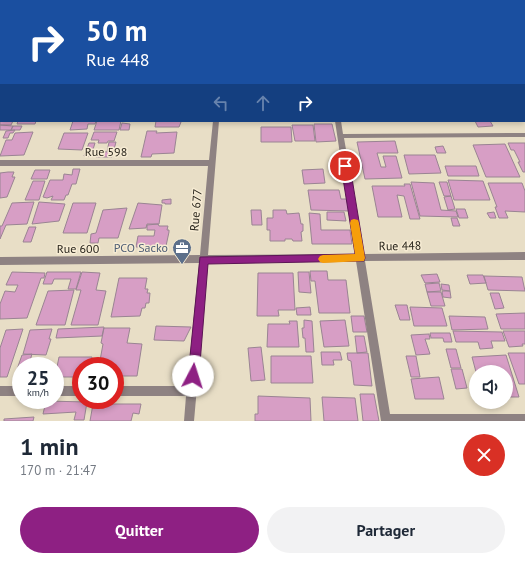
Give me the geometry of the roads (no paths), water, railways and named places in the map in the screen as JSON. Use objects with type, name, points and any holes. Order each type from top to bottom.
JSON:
[{"type":"street","name":"Rue 677","points":[[189,421],[216,122]]},
{"type":"street","points":[[338,122],[386,420],[525,419]]},
{"type":"street","points":[[340,136],[525,135]]},
{"type":"street","name":"Rue 598","points":[[0,164],[213,163]]},
{"type":"street","name":"Rue 448","points":[[204,260],[525,256]]},
{"type":"street","name":"Rue 600","points":[[0,261],[204,260]]},
{"type":"street","points":[[0,391],[12,391]]},
{"type":"street","points":[[124,391],[192,391]]},
{"type":"place","name":"PCO Sacko","points":[[182,265]]}]
